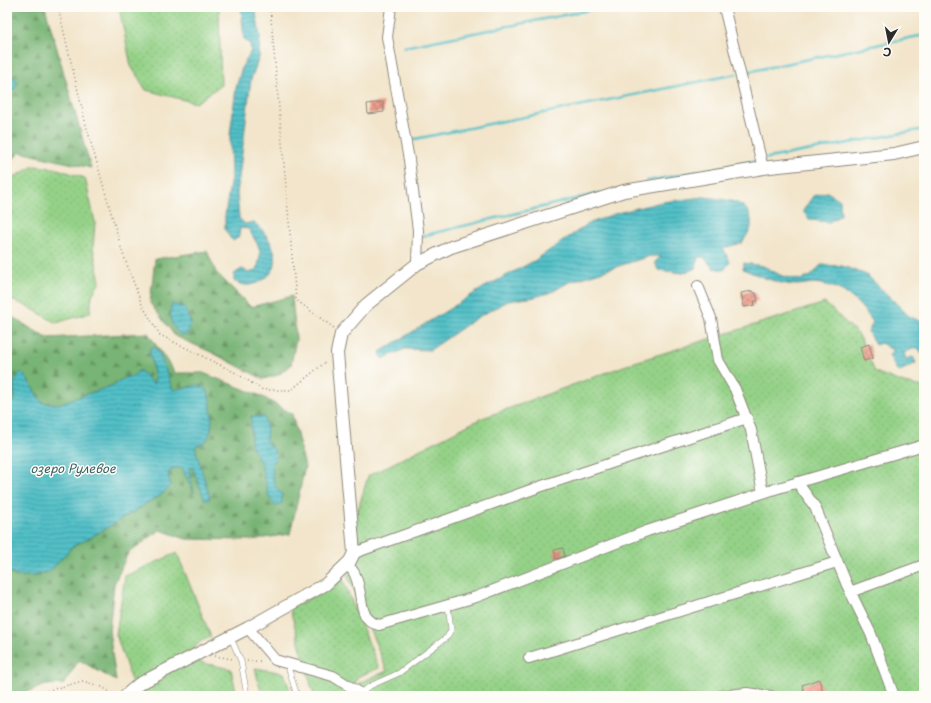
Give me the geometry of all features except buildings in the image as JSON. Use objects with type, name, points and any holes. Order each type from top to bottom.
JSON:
[{"type":"street","points":[[391,7],[387,37],[409,160],[418,230],[417,264]]},
{"type":"street","points":[[724,7],[763,168]]},
{"type":"street","points":[[125,696],[139,684],[248,628],[326,584],[346,566],[354,553],[337,353],[341,334],[366,305],[417,264],[451,247],[624,190],[763,168],[894,154],[924,147]]},
{"type":"street","points":[[698,286],[711,318],[718,360],[736,389],[751,430],[763,493]]},
{"type":"street","points":[[354,553],[546,485],[747,418]]},
{"type":"street","points":[[346,566],[353,571],[366,618],[371,623],[380,625],[476,597],[647,531],[797,482],[924,445]]},
{"type":"street","points":[[797,482],[814,507],[850,592],[871,634],[894,696]]},
{"type":"street","points":[[529,658],[837,562]]},
{"type":"street","points":[[850,592],[924,565]]},
{"type":"street","points":[[248,628],[275,660],[333,676],[363,694]]},
{"type":"street","points":[[720,696],[747,693],[771,696]]},
{"type":"lane","points":[[363,694],[370,686],[399,673],[448,637],[451,630],[448,605]]},
{"type":"lane","points":[[230,637],[240,660],[247,696]]},
{"type":"lane","points":[[286,663],[297,696]]},
{"type":"path","points":[[58,7],[86,125],[122,251],[142,305],[160,335],[234,372],[263,390],[291,390],[337,353]]},
{"type":"path","points":[[270,7],[296,300],[341,334]]},
{"type":"path","points":[[28,696],[83,681],[102,687],[116,696]]},
{"type":"green space","points":[[7,7],[45,7],[91,168],[20,152],[7,166]]},
{"type":"green space","points":[[119,7],[219,7],[221,85],[196,103],[146,90],[131,66]]},
{"type":"green space","points":[[34,166],[54,168],[85,178],[95,222],[93,247],[100,282],[92,295],[90,313],[56,323],[29,307],[7,298],[7,181]]},
{"type":"green space","points":[[207,251],[216,272],[251,307],[292,296],[296,339],[291,365],[278,375],[263,379],[213,353],[175,336],[150,303],[155,259]]},
{"type":"green space","points":[[825,303],[859,335],[875,372],[904,383],[924,387],[924,696],[358,696],[359,683],[387,671],[347,574],[360,557],[355,520],[368,476],[480,419],[635,362]]},
{"type":"green space","points":[[7,314],[47,338],[148,333],[175,373],[203,373],[261,396],[292,414],[305,467],[290,534],[251,540],[186,539],[160,530],[128,553],[114,584],[109,631],[116,681],[79,660],[64,684],[46,685],[17,696],[7,696]]},
{"type":"green space","points":[[177,553],[211,637],[201,641],[184,659],[231,669],[237,696],[136,696],[116,634],[125,576]]},
{"type":"green space","points":[[343,580],[379,668],[357,677],[352,696],[314,696],[290,609]]},
{"type":"green space","points":[[255,668],[284,673],[292,696],[262,696]]},
{"type":"water","points":[[241,7],[255,7],[260,36],[259,58],[251,79],[237,194],[239,218],[245,224],[254,222],[261,229],[271,244],[275,260],[274,268],[269,275],[257,283],[247,285],[234,281],[234,274],[242,269],[250,273],[257,269],[260,256],[259,248],[249,229],[240,228],[239,236],[234,241],[230,238],[225,229],[225,216],[231,177],[230,135],[236,88],[242,67],[251,51],[250,44],[244,39]]},
{"type":"water","points":[[14,77],[18,83],[7,98],[7,82]]},
{"type":"water","points":[[827,192],[840,200],[841,215],[829,222],[810,220],[803,211],[813,196]]},
{"type":"water","points":[[704,197],[728,200],[743,206],[748,211],[751,218],[751,227],[742,243],[723,248],[730,262],[724,270],[713,268],[704,257],[698,257],[696,268],[683,273],[658,270],[655,262],[661,256],[650,256],[569,282],[552,292],[535,297],[508,301],[478,317],[430,350],[405,349],[382,359],[380,352],[483,288],[534,261],[588,224],[617,213],[662,202]]},
{"type":"water","points":[[744,263],[763,266],[782,276],[800,280],[811,276],[821,265],[842,266],[867,275],[909,316],[924,323],[924,356],[917,347],[904,353],[906,359],[913,357],[916,363],[898,372],[889,355],[894,351],[881,343],[875,345],[868,332],[873,322],[855,300],[848,295],[833,287],[824,285],[814,283],[796,285],[762,277],[743,269]]},
{"type":"water","points":[[172,304],[184,307],[191,323],[187,335],[180,335],[172,324],[170,313]]},
{"type":"water","name":"озеро Рулевое","points":[[154,347],[159,352],[173,390],[199,385],[208,391],[212,416],[211,429],[206,441],[195,447],[210,498],[205,500],[192,467],[189,470],[194,493],[182,468],[173,468],[168,474],[171,486],[161,495],[90,538],[73,546],[50,571],[33,576],[16,576],[7,571],[7,402],[15,401],[14,385],[16,378],[21,372],[43,403],[58,404],[111,386],[126,377],[133,376],[140,370],[153,384],[155,379],[149,349]]},
{"type":"water","points":[[251,416],[264,417],[267,429],[266,442],[275,451],[276,459],[272,462],[274,480],[276,487],[282,494],[282,503],[276,507],[269,497],[261,464],[251,444]]},
{"type":"waterway","points":[[404,47],[604,7]]},
{"type":"waterway","points":[[742,73],[924,35]]},
{"type":"waterway","points":[[410,140],[737,74]]},
{"type":"waterway","points":[[763,159],[924,129]]},
{"type":"waterway","points":[[647,181],[758,160]]},
{"type":"waterway","points":[[422,236],[600,193]]}]
